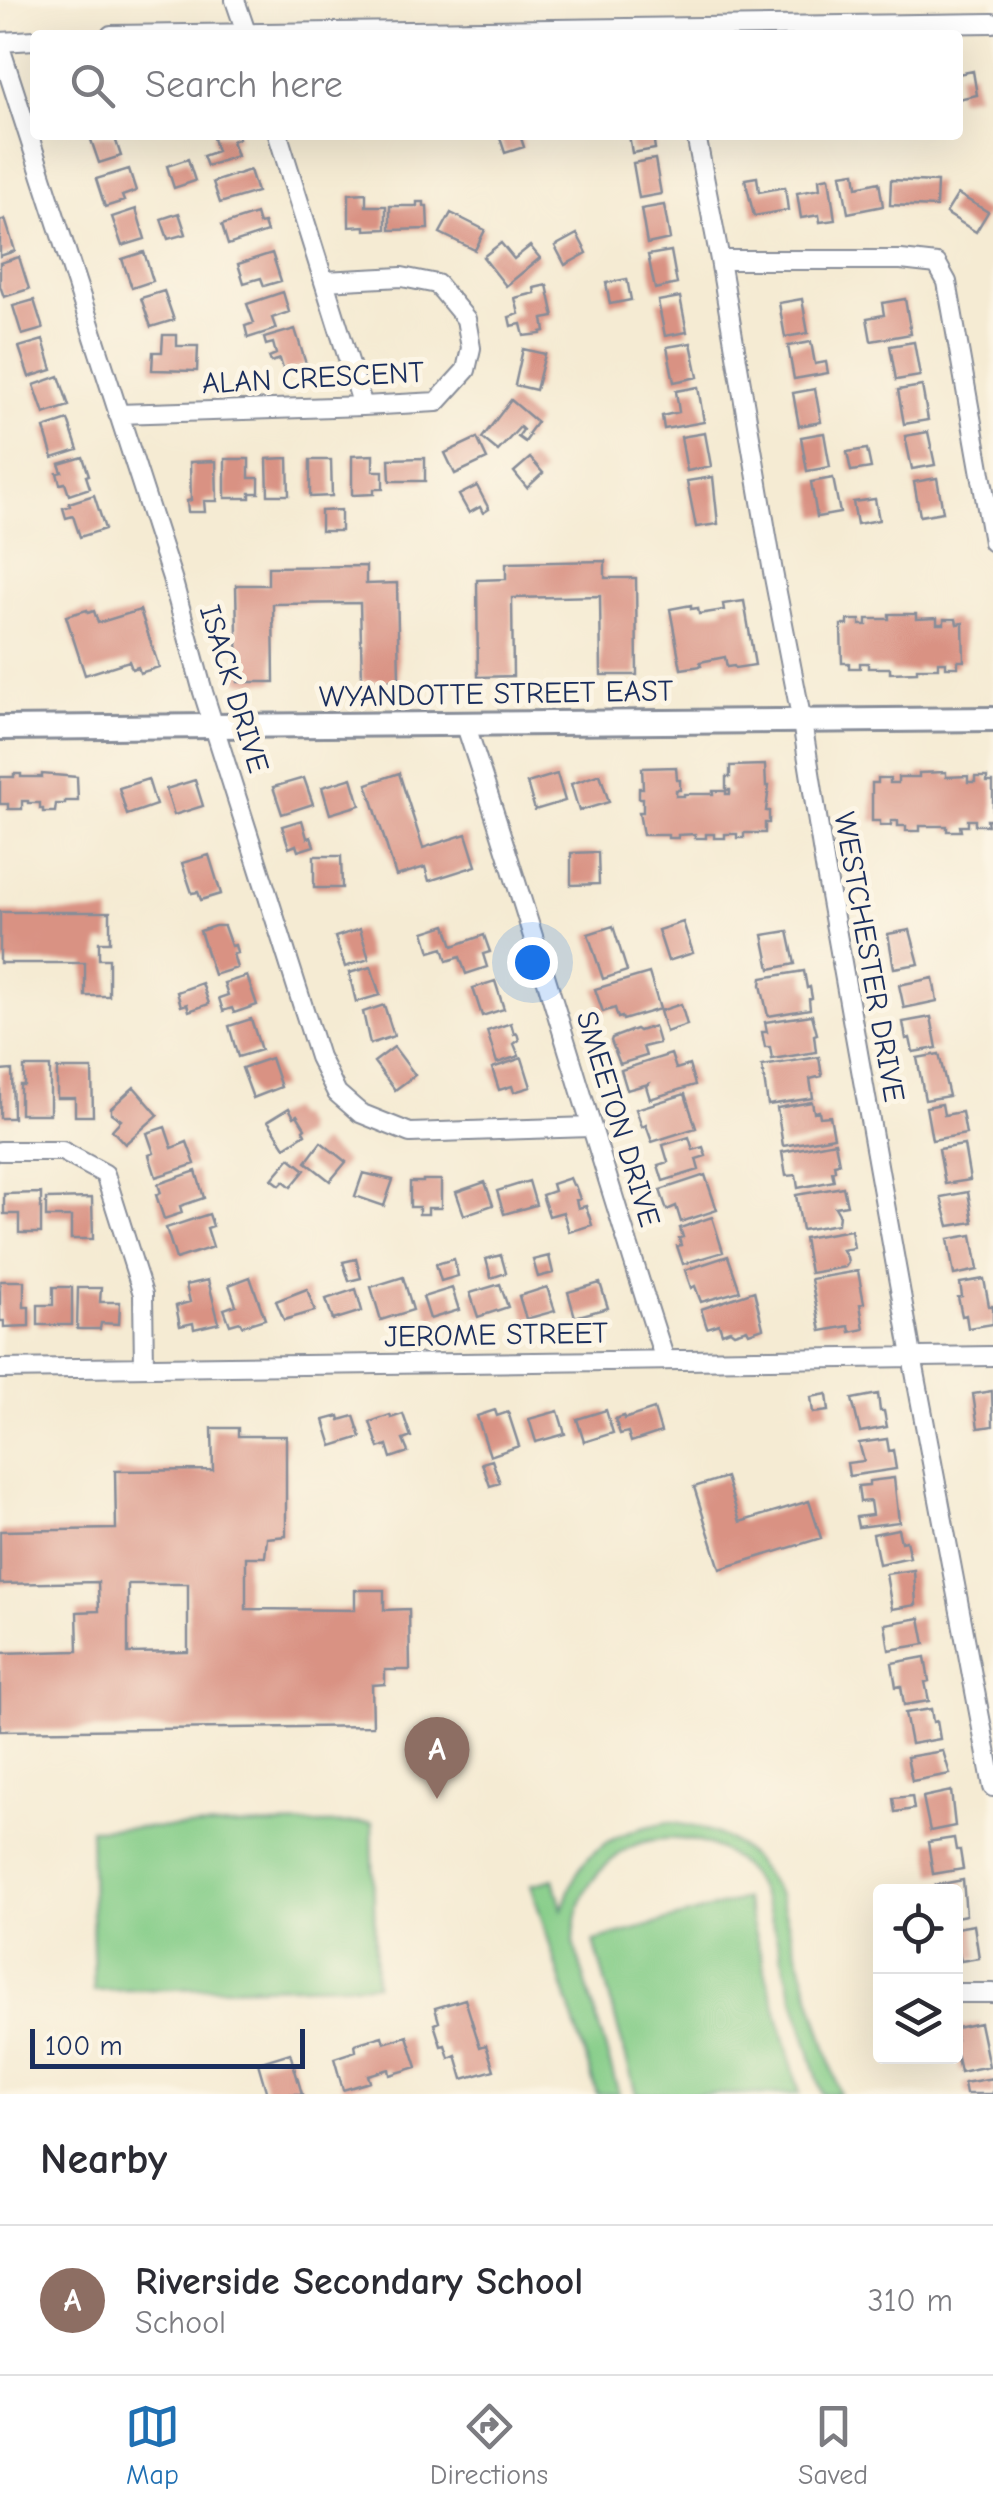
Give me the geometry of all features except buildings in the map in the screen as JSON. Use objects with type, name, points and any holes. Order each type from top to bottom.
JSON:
[{"type":"street","points":[[236,0],[245,30]]},
{"type":"street","points":[[716,30],[993,23]]},
{"type":"street","points":[[0,44],[30,41]]},
{"type":"street","name":"ISACK DRIVE","points":[[0,44],[30,138]]},
{"type":"street","name":"ISACK DRIVE","points":[[31,140],[172,578],[203,692],[318,1057],[337,1093],[360,1114],[410,1133],[591,1127]]},
{"type":"street","points":[[280,140],[363,406]]},
{"type":"street","name":"WESTCHESTER DRIVE","points":[[697,140],[912,1356],[993,1788]]},
{"type":"street","points":[[720,260],[901,260],[937,264],[947,282],[993,542]]},
{"type":"street","name":"ALAN CRESCENT","points":[[118,414],[437,402],[466,370],[471,348],[466,319],[436,284],[402,277],[324,281]]},
{"type":"street","name":"WYANDOTTE STREET EAST","points":[[0,728],[993,719]]},
{"type":"street","name":"SMEETON DRIVE","points":[[464,723],[518,883],[665,1360]]},
{"type":"street","points":[[0,1151],[62,1150],[105,1174],[143,1294],[144,1367]]},
{"type":"street","name":"JEROME STREET","points":[[0,1368],[993,1356]]},
{"type":"street","points":[[963,1994],[993,1993]]},
{"type":"green space","points":[[668,1822],[707,1830],[734,1843],[757,1864],[780,1896],[840,2094],[822,2094],[771,1918],[751,1876],[719,1850],[699,1842],[672,1839],[641,1843],[621,1853],[600,1871],[580,1903],[574,1943],[619,2094],[597,2094],[531,1885],[554,1879],[562,1909],[572,1883],[591,1855],[627,1833]]},
{"type":"green space","points":[[372,1823],[376,1984],[94,1991],[90,1829]]},
{"type":"green space","points":[[745,1899],[800,2094],[636,2094],[594,1941]]},
{"type":"place","name":"Riverside Secondary School","points":[[437,1799]]}]
